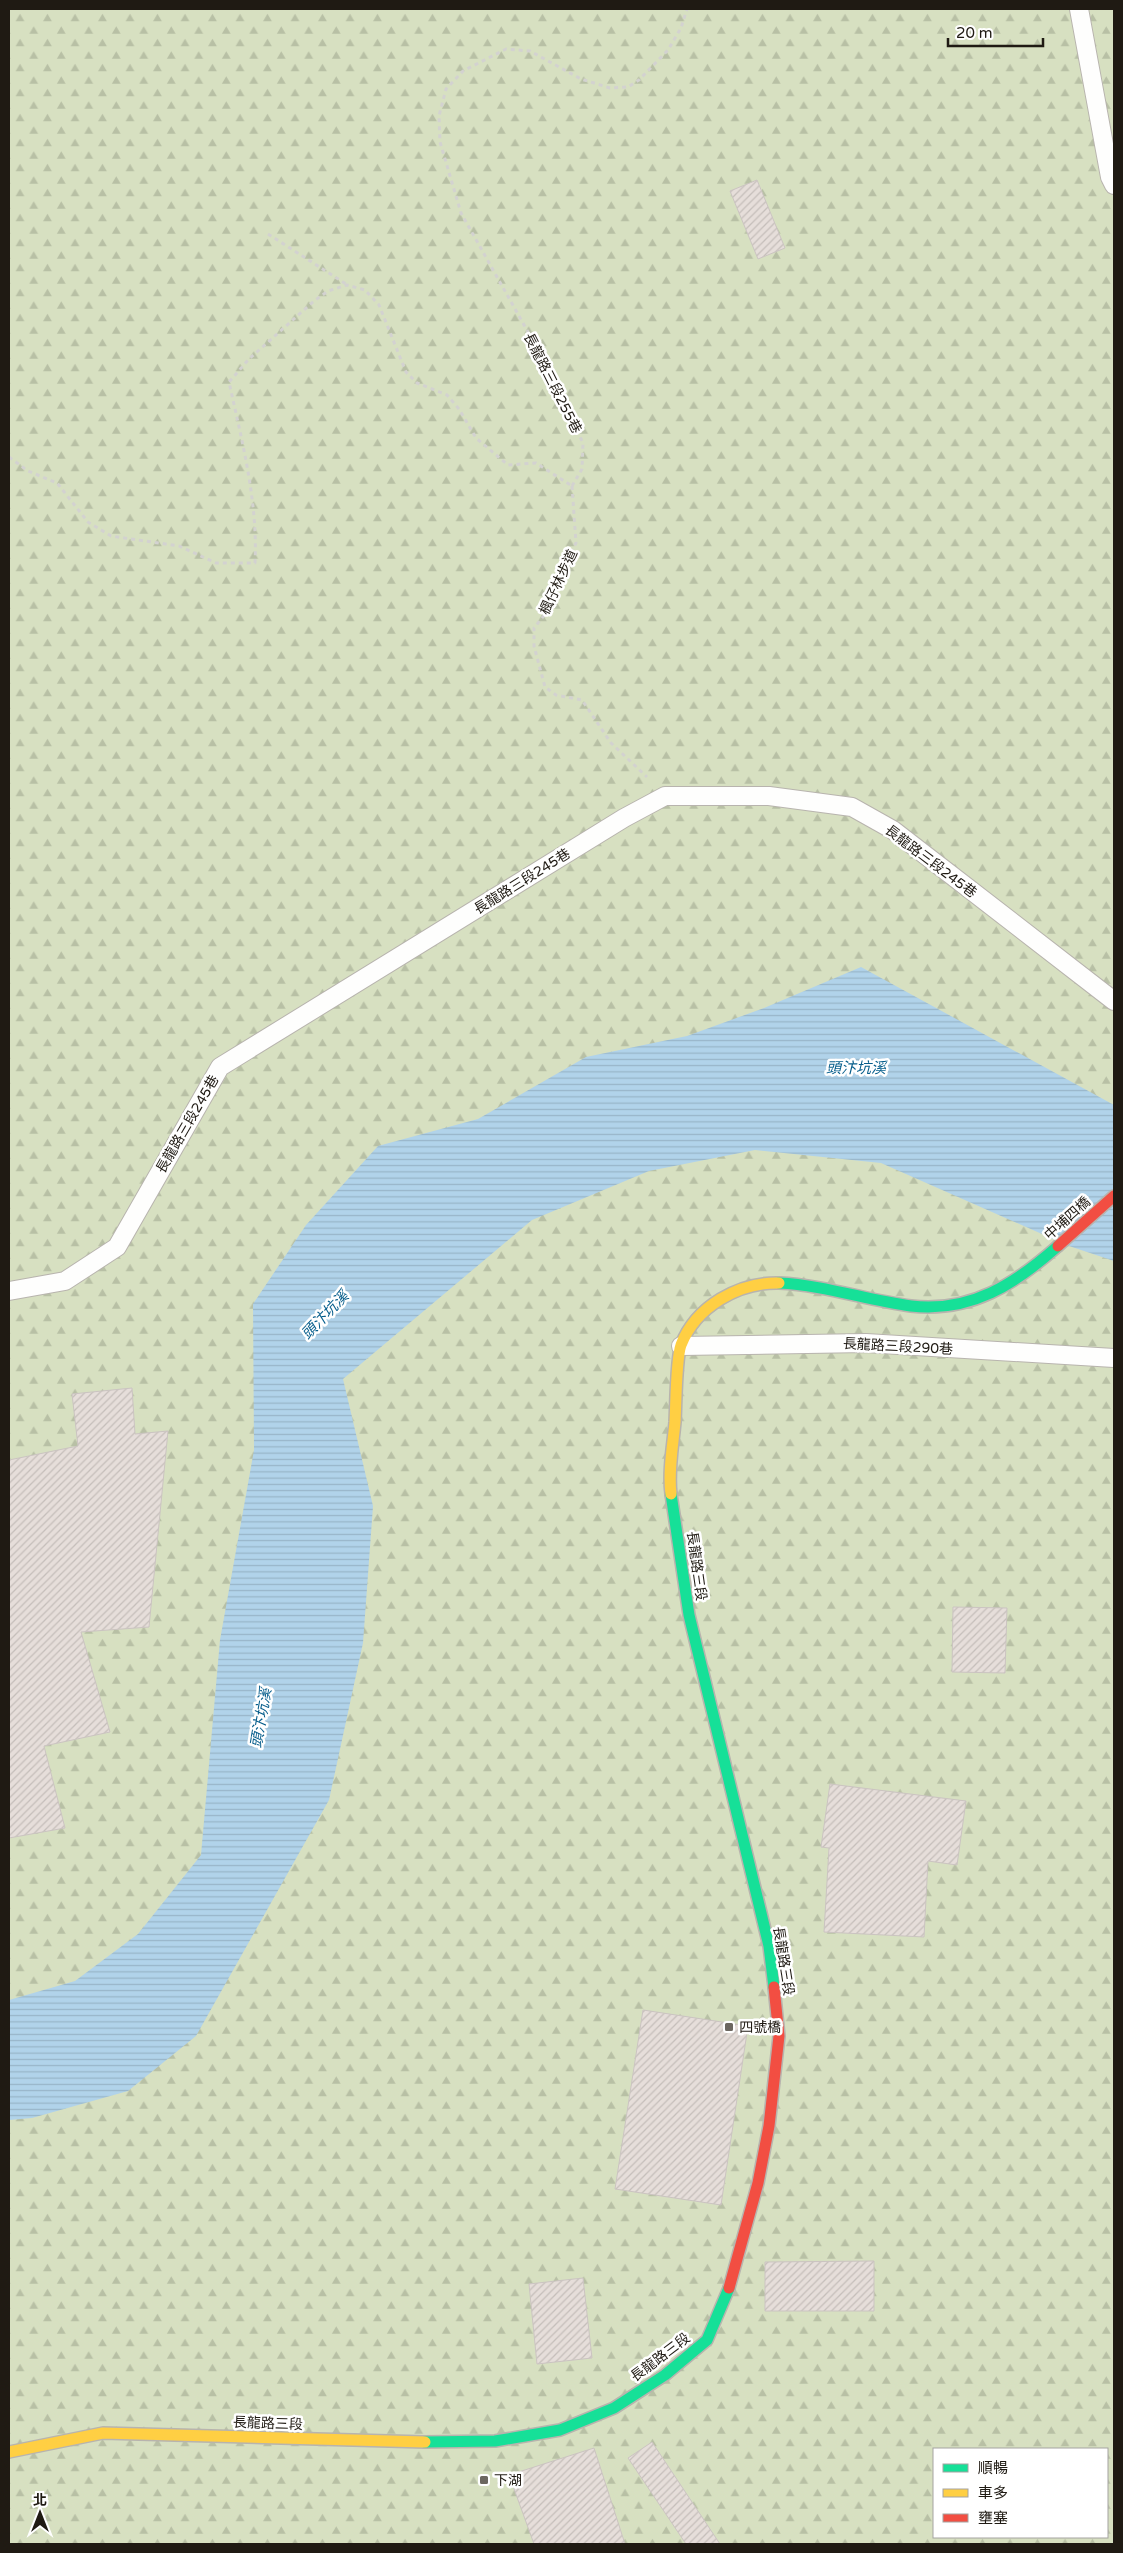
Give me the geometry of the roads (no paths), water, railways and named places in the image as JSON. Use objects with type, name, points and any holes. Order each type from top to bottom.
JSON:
[{"type":"main road","name":"中埔四橋","points":[[1039,1263],[1114,1196]]},
{"type":"main road","name":"長龍路三段","points":[[9,2452],[103,2433],[407,2442],[495,2441],[560,2430],[614,2408],[665,2374],[707,2340],[727,2295],[758,2183],[769,2126],[779,2036],[769,1946],[689,1615],[671,1495],[677,1373],[681,1346],[696,1320],[718,1300],[741,1289],[765,1283],[801,1284],[912,1306],[959,1305],[981,1299],[1006,1286],[1039,1263]]},
{"type":"lane","points":[[1080,9],[1110,178],[1114,185]]},
{"type":"lane","name":"長龍路三段245巷","points":[[9,1291],[65,1281],[117,1247],[220,1067],[624,818],[665,796],[769,796],[852,807],[893,830],[1114,1001]]},
{"type":"lane","name":"長龍路三段290巷","points":[[681,1346],[866,1343],[1114,1358]]},
{"type":"water","name":"頭汴坑溪","points":[[861,967],[1114,1105],[1114,1261],[1069,1246],[881,1163],[755,1150],[649,1171],[532,1220],[343,1379],[373,1506],[363,1643],[329,1800],[196,2036],[128,2091],[32,2118],[9,2120],[9,2000],[75,1981],[138,1934],[201,1855],[220,1640],[254,1450],[253,1304],[306,1225],[378,1146],[478,1119],[586,1057],[687,1036],[764,1008]]},
{"type":"place","name":"四號橋","points":[[729,2027]]},
{"type":"place","name":"下湖","points":[[484,2480]]}]
